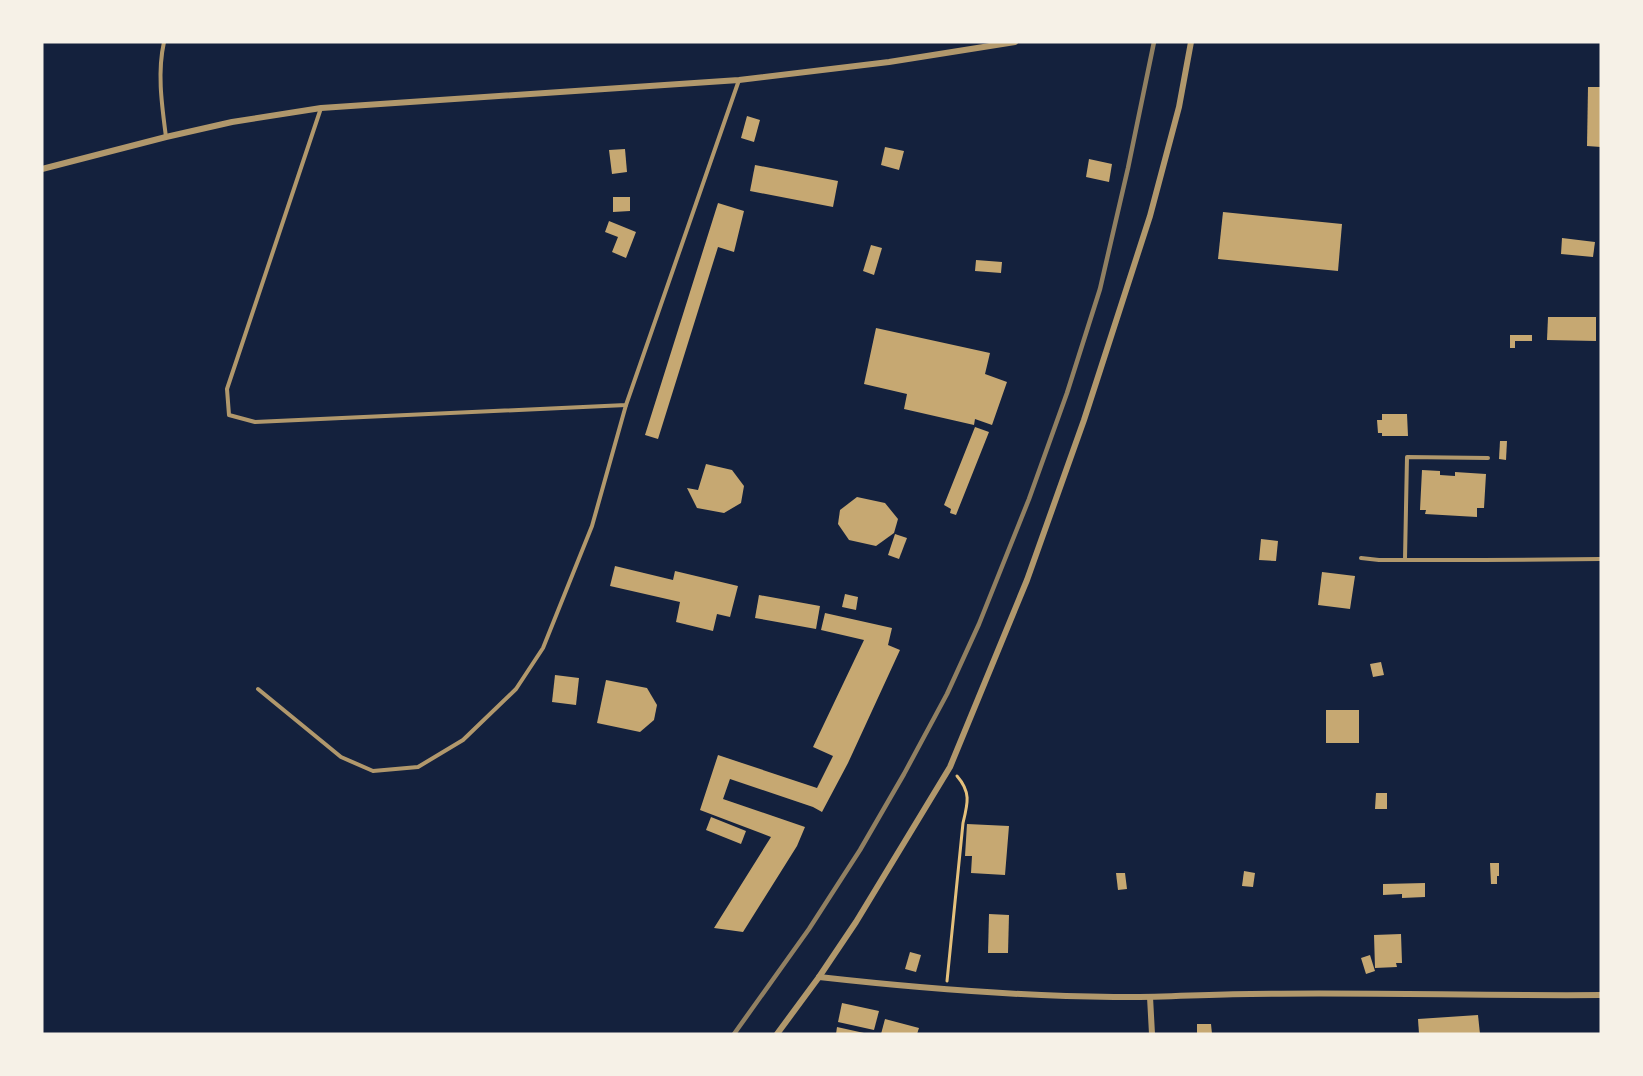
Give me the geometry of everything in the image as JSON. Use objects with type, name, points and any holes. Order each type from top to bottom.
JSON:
[{"type":"street","points":[[42,169],[232,122],[321,108],[739,80],[889,62],[1015,42]]},
{"type":"street","points":[[777,1034],[856,922],[950,768],[1027,580],[1084,420],[1150,216],[1179,107],[1191,42]]},
{"type":"street","points":[[819,977],[1022,994],[1150,997],[1251,994],[1601,995]]},
{"type":"street","points":[[1150,997],[1152,1034]]},
{"type":"lane","points":[[164,42],[161,52],[161,92],[166,137]]},
{"type":"lane","points":[[258,689],[341,757],[373,771],[418,767],[463,740],[516,689],[543,648],[592,526],[626,405],[739,80]]},
{"type":"lane","points":[[321,108],[227,389],[229,415],[255,422],[626,405]]},
{"type":"lane","points":[[1405,559],[1407,457],[1488,458]]},
{"type":"lane","points":[[1361,558],[1379,560],[1601,559]]},
{"type":"path","points":[[946,989],[958,865],[968,803],[967,792],[961,780],[950,768]]},
{"type":"building","points":[[1588,87],[1601,87],[1601,147],[1587,146]]},
{"type":"building","points":[[747,116],[760,120],[754,142],[741,138]]},
{"type":"building","points":[[885,147],[904,151],[899,170],[881,165]]},
{"type":"building","points":[[625,149],[627,172],[612,174],[609,150]]},
{"type":"building","points":[[1089,159],[1112,164],[1109,182],[1086,177]]},
{"type":"building","points":[[755,165],[838,181],[833,207],[750,191]]},
{"type":"building","points":[[613,197],[630,197],[630,211],[613,212]]},
{"type":"building","points":[[718,203],[744,211],[734,252],[718,247],[658,439],[645,435]]},
{"type":"building","points":[[1223,212],[1342,224],[1338,271],[1218,259]]},
{"type":"building","points":[[609,221],[636,232],[626,258],[612,252],[618,237],[605,232]]},
{"type":"building","points":[[1562,238],[1595,242],[1593,257],[1561,254]]},
{"type":"building","points":[[871,245],[882,248],[874,275],[863,271]]},
{"type":"building","points":[[976,260],[1002,262],[1001,273],[975,271]]},
{"type":"building","points":[[1548,317],[1596,317],[1596,341],[1547,340]]},
{"type":"building","points":[[876,328],[990,353],[985,374],[1007,382],[992,425],[975,419],[974,425],[904,409],[907,394],[864,384]]},
{"type":"building","points":[[1510,335],[1532,335],[1532,341],[1515,341],[1515,348],[1510,348]]},
{"type":"building","points":[[1382,414],[1407,414],[1408,436],[1382,436],[1382,433],[1378,433],[1377,420],[1382,420]]},
{"type":"building","points":[[975,427],[989,432],[956,515],[950,513],[951,509],[944,505]]},
{"type":"building","points":[[1500,441],[1507,441],[1506,460],[1499,459]]},
{"type":"building","points":[[706,464],[732,470],[744,486],[741,503],[724,513],[697,508],[687,488],[698,490]]},
{"type":"building","points":[[1422,470],[1440,471],[1440,475],[1455,476],[1455,472],[1486,474],[1484,508],[1477,508],[1477,517],[1425,514],[1426,510],[1420,510]]},
{"type":"building","points":[[857,497],[885,503],[898,519],[894,533],[876,546],[849,540],[838,524],[840,510]]},
{"type":"building","points":[[895,534],[907,538],[899,559],[888,555]]},
{"type":"building","points":[[1261,539],[1278,541],[1276,561],[1259,560]]},
{"type":"building","points":[[615,566],[673,580],[675,571],[738,586],[730,617],[717,614],[713,631],[676,622],[680,602],[610,586]]},
{"type":"building","points":[[1322,572],[1355,576],[1350,609],[1318,605]]},
{"type":"building","points":[[845,594],[858,597],[856,610],[842,607]]},
{"type":"building","points":[[759,595],[820,606],[816,629],[755,618]]},
{"type":"building","points":[[825,613],[892,628],[888,645],[900,650],[848,763],[822,812],[730,779],[723,799],[805,827],[797,846],[743,932],[714,928],[771,837],[700,810],[718,755],[817,788],[833,756],[813,747],[864,640],[821,630]]},
{"type":"building","points":[[1381,662],[1384,675],[1373,677],[1370,664]]},
{"type":"building","points":[[555,675],[579,678],[576,705],[552,702]]},
{"type":"building","points":[[606,680],[647,688],[657,705],[654,720],[640,732],[597,723]]},
{"type":"building","points":[[1326,710],[1359,710],[1359,743],[1326,743]]},
{"type":"building","points":[[1376,793],[1387,793],[1387,809],[1375,809]]},
{"type":"building","points":[[711,817],[746,831],[741,844],[706,830]]},
{"type":"building","points":[[967,824],[1009,826],[1005,875],[971,873],[972,856],[965,856]]},
{"type":"building","points":[[1490,863],[1499,863],[1497,884],[1491,884]]},
{"type":"building","points":[[1244,871],[1255,873],[1253,887],[1242,886]]},
{"type":"building","points":[[1116,873],[1125,873],[1127,889],[1118,890]]},
{"type":"building","points":[[1425,883],[1425,897],[1402,898],[1402,894],[1383,895],[1383,884]]},
{"type":"building","points":[[989,914],[1009,915],[1008,953],[988,953]]},
{"type":"building","points":[[1401,934],[1402,963],[1396,963],[1397,967],[1375,968],[1374,935]]},
{"type":"building","points":[[910,952],[921,955],[916,972],[905,969]]},
{"type":"building","points":[[1370,955],[1375,971],[1366,974],[1361,958]]},
{"type":"building","points":[[842,1003],[879,1011],[874,1030],[838,1022]]},
{"type":"building","points":[[1478,1015],[1480,1034],[1419,1034],[1418,1019]]},
{"type":"building","points":[[885,1019],[919,1028],[917,1034],[881,1034]]},
{"type":"building","points":[[1197,1024],[1211,1024],[1212,1034],[1197,1034]]},
{"type":"building","points":[[837,1027],[864,1033],[836,1034]]},
{"type":"railway","points":[[734,1034],[809,929],[860,850],[947,694],[979,624],[1029,499],[1067,393],[1100,289],[1154,42]]}]
